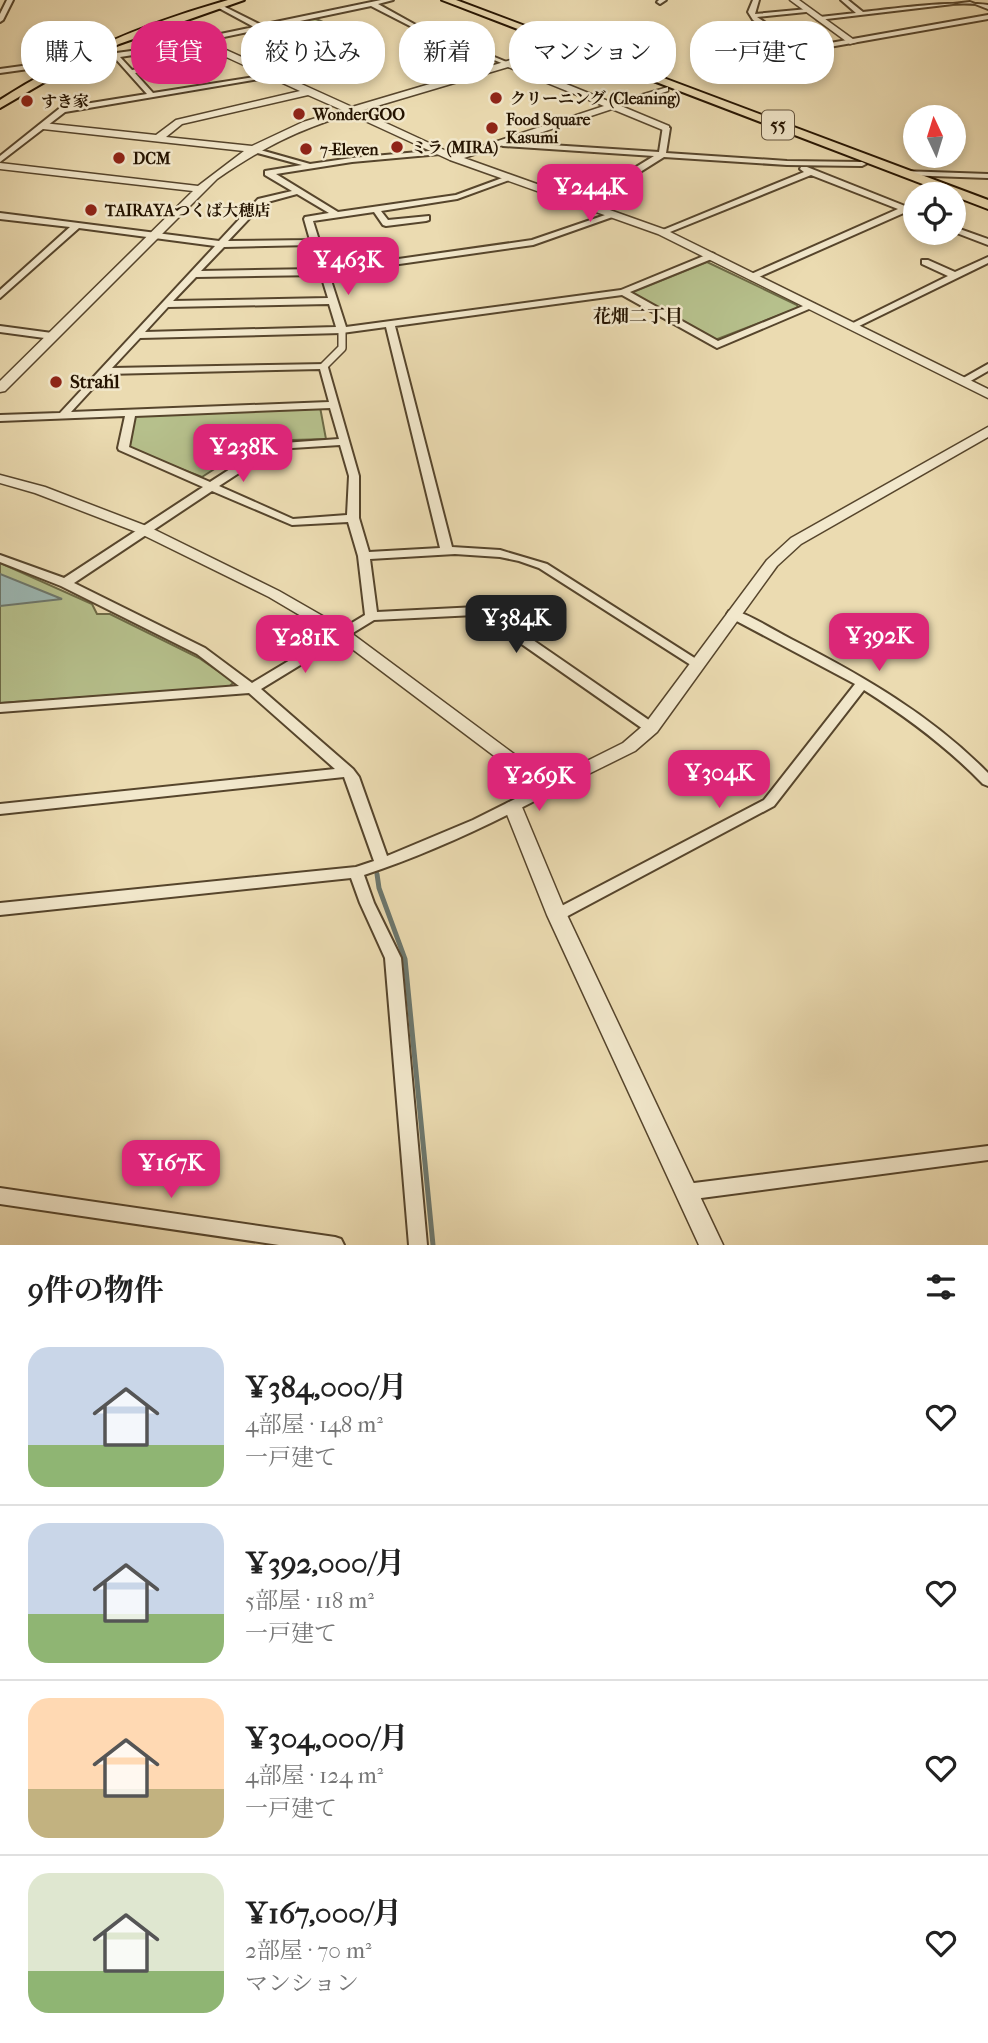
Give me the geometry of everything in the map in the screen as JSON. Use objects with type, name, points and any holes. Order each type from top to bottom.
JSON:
[{"type":"main road","points":[[117,34],[220,3],[239,0]]},
{"type":"main road","name":"55","points":[[447,0],[509,25]]},
{"type":"main road","name":"55","points":[[431,1],[509,28]]},
{"type":"main road","points":[[117,41],[220,3]]},
{"type":"main road","points":[[0,96],[21,83]]},
{"type":"main road","points":[[0,105],[35,84]]},
{"type":"main road","name":"55","points":[[653,84],[909,182]]},
{"type":"main road","name":"55","points":[[663,84],[988,205]]},
{"type":"main road","points":[[966,204],[988,212]]},
{"type":"street","points":[[0,20],[10,0]]},
{"type":"street","points":[[293,21],[390,0]]},
{"type":"street","points":[[756,0],[751,12],[753,16],[801,50],[988,17]]},
{"type":"street","points":[[794,0],[853,42]]},
{"type":"street","points":[[844,0],[862,14]]},
{"type":"street","points":[[820,19],[971,0],[988,7]]},
{"type":"street","points":[[220,3],[250,21]]},
{"type":"street","points":[[372,4],[412,25],[666,128],[662,155]]},
{"type":"street","points":[[753,16],[806,10]]},
{"type":"street","points":[[227,54],[241,60]]},
{"type":"street","points":[[117,57],[131,72]]},
{"type":"street","points":[[0,388],[201,189],[253,149],[306,124],[509,62]]},
{"type":"street","points":[[0,71],[21,68]]},
{"type":"street","points":[[0,160],[63,110],[241,81]]},
{"type":"street","points":[[142,84],[152,96]]},
{"type":"street","points":[[290,84],[454,158],[662,232],[988,394]]},
{"type":"street","points":[[454,158],[665,89]]},
{"type":"street","points":[[158,139],[179,122],[307,92]]},
{"type":"street","points":[[43,126],[253,149],[310,165]]},
{"type":"street","points":[[503,144],[787,163],[862,164]]},
{"type":"street","points":[[334,214],[268,173],[310,165],[440,152]]},
{"type":"street","points":[[566,200],[626,177],[662,155]]},
{"type":"street","points":[[787,163],[903,208]]},
{"type":"street","points":[[0,166],[201,189]]},
{"type":"street","points":[[662,232],[811,172]]},
{"type":"street","points":[[905,173],[988,176]]},
{"type":"street","points":[[104,371],[324,366],[342,348],[342,330],[309,219],[457,197],[508,179]]},
{"type":"street","points":[[64,415],[261,201],[298,192]]},
{"type":"street","points":[[375,208],[386,223],[426,218]]},
{"type":"street","points":[[752,277],[903,210]]},
{"type":"street","points":[[194,274],[324,272],[533,242],[614,215]]},
{"type":"street","points":[[2,218],[223,244],[315,242]]},
{"type":"street","points":[[0,295],[77,226]]},
{"type":"street","points":[[966,234],[988,242]]},
{"type":"street","points":[[138,335],[342,330],[623,292],[710,256]]},
{"type":"street","points":[[852,326],[988,260]]},
{"type":"street","points":[[925,262],[957,276]]},
{"type":"street","points":[[623,292],[718,345],[811,306]]},
{"type":"street","points":[[166,304],[333,301]]},
{"type":"street","points":[[390,324],[447,552]]},
{"type":"street","points":[[0,329],[52,336]]},
{"type":"street","points":[[324,366],[354,476],[353,519],[365,556],[371,616]]},
{"type":"street","points":[[963,381],[988,368]]},
{"type":"street","points":[[0,418],[334,405]]},
{"type":"street","points":[[131,412],[123,448],[292,522],[353,519]]},
{"type":"street","points":[[0,909],[356,872],[382,864],[513,807],[629,747],[651,728],[772,563],[796,541],[988,431]]},
{"type":"street","points":[[65,583],[273,446],[345,442]]},
{"type":"street","points":[[0,479],[40,490],[144,530],[274,594],[341,633],[548,788]]},
{"type":"street","points":[[365,556],[493,551],[542,566],[698,664]]},
{"type":"street","points":[[0,558],[65,583],[201,652],[252,689],[354,780],[382,864]]},
{"type":"street","points":[[0,708],[252,689],[371,616],[477,611],[497,621],[651,728]]},
{"type":"street","points":[[733,614],[863,683],[934,728],[988,781]]},
{"type":"street","points":[[557,915],[769,803],[863,683]]},
{"type":"street","points":[[0,809],[348,772]]},
{"type":"street","points":[[513,807],[557,915],[711,1245]]},
{"type":"street","points":[[356,872],[367,903],[393,958],[418,1245]]},
{"type":"street","points":[[686,1192],[988,1153]]},
{"type":"street","points":[[0,1196],[335,1245]]},
{"type":"green space","points":[[314,18],[321,21],[300,21]]},
{"type":"green space","points":[[707,262],[797,305],[798,308],[715,340],[632,295],[633,292]]},
{"type":"green space","points":[[320,407],[326,439],[258,441],[202,477],[119,445],[127,415]]},
{"type":"green space","points":[[0,563],[92,604],[97,614],[110,614],[199,658],[234,682],[229,687],[0,703]]},
{"type":"water","points":[[0,574],[62,599],[0,606]]},
{"type":"waterway","points":[[377,874],[379,888],[405,959],[433,1245]]},
{"type":"place","name":"クリーニング (Cleaning)","points":[[496,98]]},
{"type":"place","name":"すき家","points":[[27,101]]},
{"type":"place","name":"WonderGOO","points":[[299,114]]},
{"type":"place","name":"Food Square Kasumi","points":[[492,128]]},
{"type":"place","name":"ミラ (MIRA)","points":[[397,147]]},
{"type":"place","name":"7-Eleven","points":[[306,149]]},
{"type":"place","name":"DCM","points":[[119,158]]},
{"type":"place","name":"TAIRAYAつくば大穂店","points":[[91,210]]},
{"type":"place","name":"Strahl","points":[[56,382]]},
{"type":"district","name":"花畑二丁目","points":[[638,316]]}]
